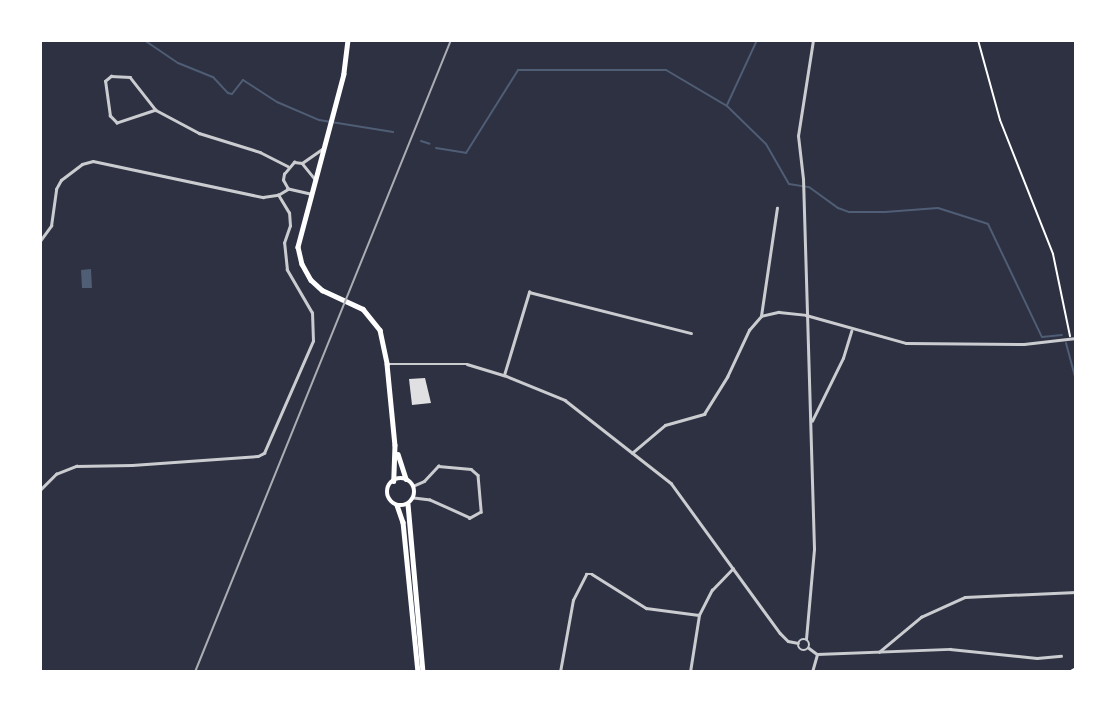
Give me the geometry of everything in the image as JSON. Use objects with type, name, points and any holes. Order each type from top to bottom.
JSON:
[{"type":"main road","points":[[348,40],[344,74],[298,247],[302,264],[311,280],[322,290],[370,315],[380,330],[387,364],[395,445],[394,481],[388,495],[397,505],[403,522],[418,672]]},
{"type":"main road","points":[[395,445],[406,480],[413,486],[414,498],[408,505],[409,526],[423,672]]},
{"type":"main road","points":[[394,481],[406,480]]},
{"type":"main road","points":[[397,505],[408,505]]},
{"type":"main road","points":[[1071,672],[1076,669]]},
{"type":"street","points":[[813,40],[799,117],[804,196],[814,549],[806,639],[809,648],[817,654],[950,649],[1037,658],[1061,656]]},
{"type":"street","points":[[156,110],[117,123],[110,116],[104,81],[111,76],[130,77],[156,110],[199,133],[260,152],[288,166],[302,163],[324,147]]},
{"type":"street","points":[[40,241],[51,226],[56,189],[61,180],[82,164],[93,161],[263,197],[278,195],[288,189],[310,194]]},
{"type":"street","points":[[302,163],[315,179]]},
{"type":"street","points":[[288,166],[283,180],[288,189]]},
{"type":"street","points":[[40,490],[56,474],[76,466],[132,466],[258,456],[264,453],[313,341],[312,313],[287,270],[284,243],[290,226],[289,213],[278,195]]},
{"type":"street","points":[[632,453],[665,425],[704,414],[727,377],[749,330],[761,316],[777,208]]},
{"type":"street","points":[[504,375],[529,292],[691,333]]},
{"type":"street","points":[[761,316],[779,312],[806,315],[906,343],[1024,344],[1076,338]]},
{"type":"street","points":[[810,424],[843,358],[851,329]]},
{"type":"street","points":[[387,364],[467,364],[504,375],[565,400],[671,483],[780,632],[789,641],[798,643],[806,639]]},
{"type":"street","points":[[413,486],[424,481],[438,466],[471,469],[478,475],[481,512],[470,518],[430,500],[414,498]]},
{"type":"street","points":[[690,672],[699,615],[712,590],[733,568]]},
{"type":"street","points":[[560,672],[575,596],[590,573],[646,608],[699,615]]},
{"type":"street","points":[[879,652],[921,617],[965,597],[1076,592]]},
{"type":"street","points":[[798,643],[802,651],[809,648]]},
{"type":"street","points":[[812,672],[817,654]]},
{"type":"path","points":[[978,40],[1000,121],[1053,254],[1069,321],[1069,339]]},
{"type":"water","points":[[91,269],[92,288],[82,288],[81,270]]},
{"type":"building","points":[[425,378],[431,403],[412,405],[409,379]]},
{"type":"waterway","points":[[144,40],[178,63],[213,77],[228,93],[232,94],[243,80],[277,102],[319,120],[393,132]]},
{"type":"waterway","points":[[727,105],[757,40]]},
{"type":"waterway","points":[[436,148],[466,153],[518,70],[666,70],[727,106],[766,144],[789,184],[809,187],[838,208],[849,212],[938,208],[988,224],[1042,337],[1062,335]]},
{"type":"waterway","points":[[421,141],[430,144]]},
{"type":"waterway","points":[[1066,343],[1076,380]]},
{"type":"railway","points":[[195,672],[451,40]]}]
